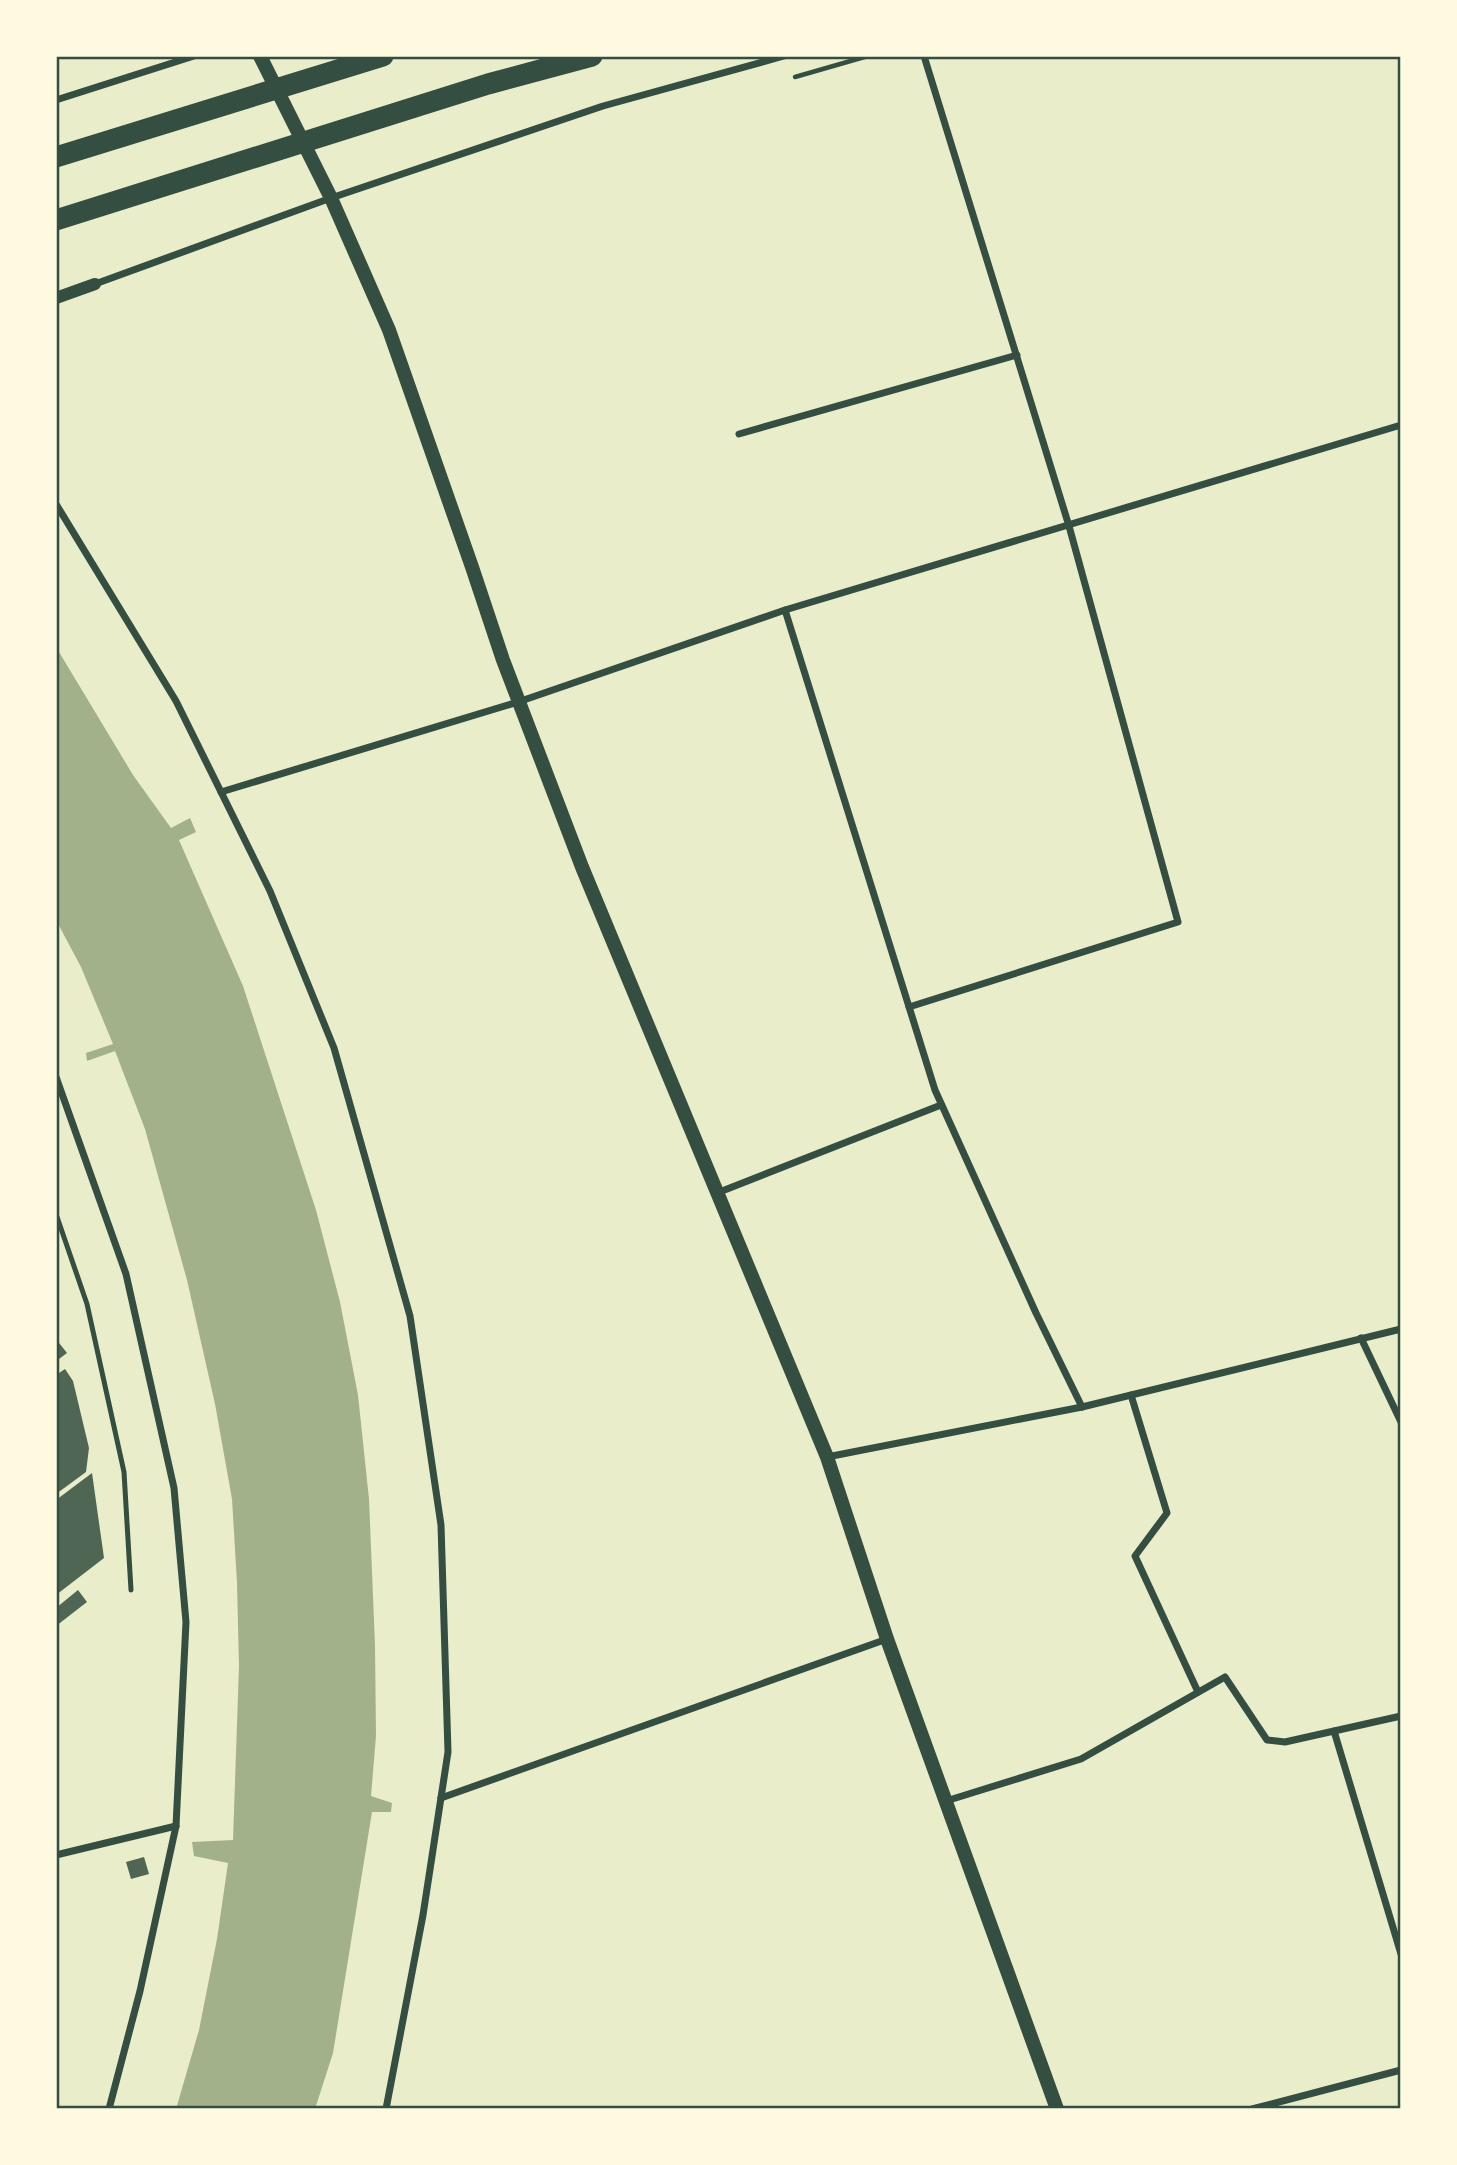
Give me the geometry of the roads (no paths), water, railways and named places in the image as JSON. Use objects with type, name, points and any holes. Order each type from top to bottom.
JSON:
[{"type":"highway","points":[[56,157],[383,56]]},
{"type":"highway","points":[[56,220],[488,84],[592,56]]},
{"type":"main road","points":[[260,56],[331,198],[389,331],[519,702],[582,867],[827,1457],[944,1801],[1057,2109]]},
{"type":"street","points":[[56,100],[194,56]]},
{"type":"street","points":[[56,298],[331,198],[603,106],[784,56]]},
{"type":"street","points":[[909,1007],[1178,922],[1069,526],[924,56]]},
{"type":"street","points":[[739,433],[1017,355]]},
{"type":"street","points":[[221,792],[519,702],[785,610],[1401,425]]},
{"type":"street","points":[[56,504],[176,701],[270,891],[334,1048],[410,1316],[441,1525],[448,1752],[423,1915],[386,2109]]},
{"type":"street","points":[[785,610],[941,1105],[1082,1407]]},
{"type":"street","points":[[56,1077],[126,1274],[174,1488],[186,1622],[176,1826],[140,1990],[109,2109]]},
{"type":"street","points":[[716,1194],[941,1105]]},
{"type":"street","points":[[827,1457],[1082,1407],[1401,1329]]},
{"type":"street","points":[[1361,1338],[1401,1422]]},
{"type":"street","points":[[1131,1395],[1167,1513],[1135,1556],[1198,1692]]},
{"type":"street","points":[[441,1798],[887,1639]]},
{"type":"street","points":[[944,1801],[1081,1759],[1225,1676],[1267,1740],[1285,1742],[1401,1716]]},
{"type":"street","points":[[1334,1731],[1401,1954]]},
{"type":"street","points":[[56,1855],[176,1826]]},
{"type":"street","points":[[1252,2109],[1401,2070]]},
{"type":"lane","points":[[56,1214],[87,1304],[124,1472],[131,1590]]}]
